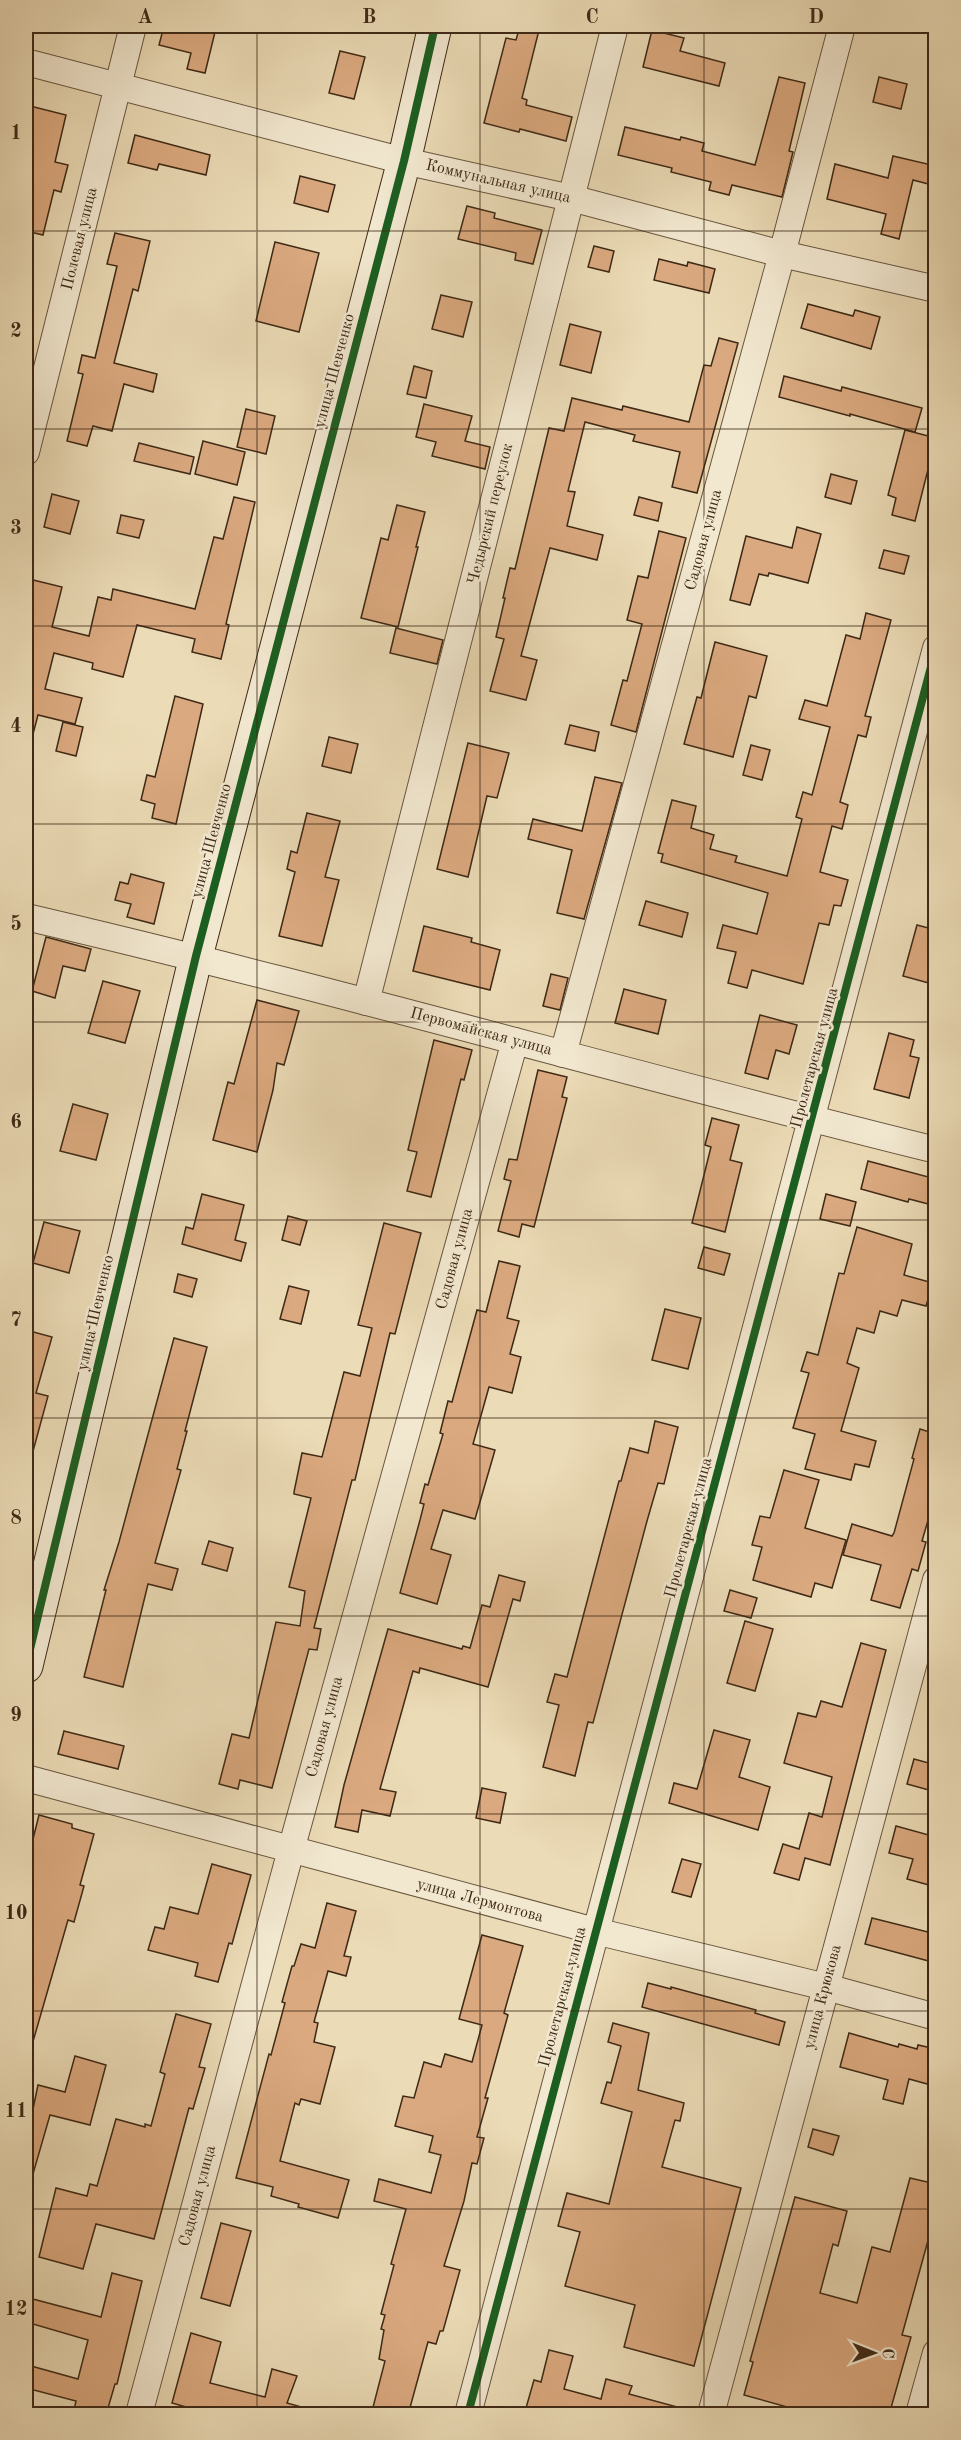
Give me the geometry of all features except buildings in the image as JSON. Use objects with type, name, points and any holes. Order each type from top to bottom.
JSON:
[{"type":"street","name":"Полевая улица","points":[[26,452],[133,26]]},
{"type":"street","name":"улица Шевченко","points":[[26,1666],[196,957],[404,160],[435,26]]},
{"type":"street","name":"Чедырский переулок","points":[[366,1002],[615,26]]},
{"type":"street","name":"Садовая улица","points":[[563,1054],[783,254],[842,26]]},
{"type":"street","name":"Коммунальная улица","points":[[26,62],[118,88],[404,160],[572,198],[783,254],[936,289]]},
{"type":"street","name":"Пролетарская улица","points":[[468,2415],[595,1931],[813,1120],[936,648]]},
{"type":"street","name":"Первомайская улица","points":[[26,917],[196,957],[813,1120],[936,1150]]},
{"type":"street","name":"Садовая улица","points":[[139,2415],[291,1850],[515,1041]]},
{"type":"street","name":"улица Крюкова","points":[[711,2415],[936,1580]]},
{"type":"street","name":"улица Лермонтова","points":[[26,1778],[595,1931],[826,1987],[936,2017]]},
{"type":"street","points":[[919,2415],[936,2353]]},
{"type":"cycle path","points":[[26,1666],[196,956],[404,161],[435,26]]},
{"type":"cycle path","points":[[468,2414],[936,648]]}]
